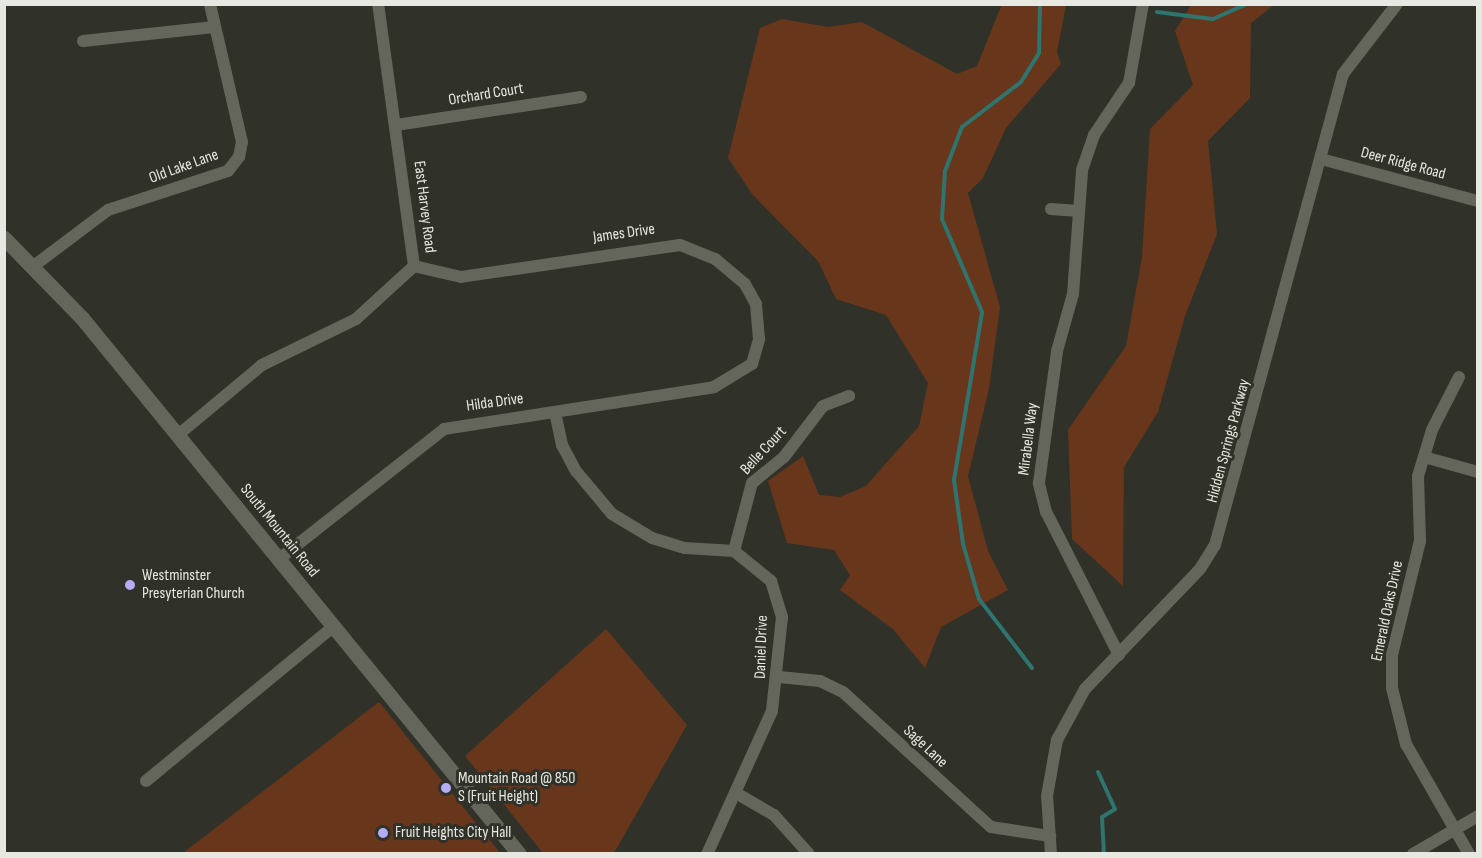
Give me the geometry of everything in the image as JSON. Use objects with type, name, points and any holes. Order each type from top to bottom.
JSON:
[{"type":"street","name":"Old Lake Lane","points":[[35,265],[108,210],[228,171],[239,157],[242,142],[210,4]]},
{"type":"street","name":"East Harvey Road","points":[[178,435],[262,365],[356,319],[414,266],[378,4]]},
{"type":"street","name":"Mirabella Way","points":[[1119,655],[1046,512],[1040,483],[1057,351],[1073,294],[1078,211],[1087,151],[1135,66],[1143,4]]},
{"type":"street","name":"Hidden Springs Parkway","points":[[1052,854],[1047,796],[1057,740],[1086,689],[1119,655],[1215,545],[1343,74],[1398,4]]},
{"type":"street","points":[[82,42],[214,27]]},
{"type":"street","name":"Orchard Court","points":[[396,125],[580,97]]},
{"type":"street","name":"Deer Ridge Road","points":[[1321,159],[1478,201]]},
{"type":"street","points":[[1051,209],[1078,211]]},
{"type":"street","name":"South Mountain Road","points":[[4,238],[35,265],[178,435],[519,854]]},
{"type":"street","name":"James Drive","points":[[414,266],[461,277],[658,245],[697,250],[745,284],[756,304],[759,339],[752,364]]},
{"type":"street","name":"Hilda Drive","points":[[279,559],[444,429],[714,387],[752,364]]},
{"type":"street","name":"Emerald Oaks Drive","points":[[1459,377],[1418,476],[1420,541],[1392,655],[1392,688],[1406,744],[1469,854]]},
{"type":"street","name":"Belle Court","points":[[734,551],[752,483],[784,457],[823,406],[849,396]]},
{"type":"street","points":[[555,412],[562,445],[576,471],[612,514],[674,545],[734,551]]},
{"type":"street","points":[[1424,457],[1478,472]]},
{"type":"street","name":"Daniel Drive","points":[[707,854],[772,711],[779,676],[782,617],[771,581],[734,551]]},
{"type":"street","points":[[146,780],[334,626]]},
{"type":"street","name":"Sage Lane","points":[[779,676],[820,681],[843,692],[991,827],[1050,836]]},
{"type":"street","points":[[736,793],[774,815],[809,854]]},
{"type":"street","points":[[1413,854],[1478,816]]},
{"type":"shaded area","points":[[1002,4],[1066,5],[1057,52],[1061,64],[1006,128],[983,178],[968,193],[1000,307],[989,389],[968,476],[988,551],[1008,590],[941,627],[925,668],[893,629],[840,590],[850,575],[834,550],[787,543],[768,481],[803,456],[819,495],[840,497],[866,486],[919,426],[928,383],[886,315],[836,299],[818,261],[752,194],[728,158],[760,28],[782,19],[828,27],[862,22],[957,74],[977,66]]},
{"type":"shaded area","points":[[1191,5],[1274,5],[1251,23],[1250,98],[1208,141],[1217,234],[1185,316],[1158,412],[1124,467],[1123,586],[1072,539],[1068,430],[1126,346],[1142,257],[1150,129],[1193,85],[1175,31]]},
{"type":"shaded area","points":[[606,629],[687,725],[614,853],[543,853],[465,756]]},
{"type":"shaded area","points":[[379,702],[500,853],[183,853]]},
{"type":"waterway","points":[[1032,668],[979,599],[963,544],[954,480],[982,312],[942,219],[945,171],[962,127],[1021,82],[1039,53],[1040,4]]},
{"type":"waterway","points":[[1157,12],[1213,19],[1247,4]]},
{"type":"waterway","points":[[1098,772],[1115,809],[1102,817],[1104,854]]},
{"type":"place","name":"Westminster Presyterian Church","points":[[130,585]]},
{"type":"place","name":"Mountain Road @ 850 S (Fruit Height)","points":[[446,788]]},
{"type":"place","name":"Fruit Heights City Hall","points":[[383,833]]}]
